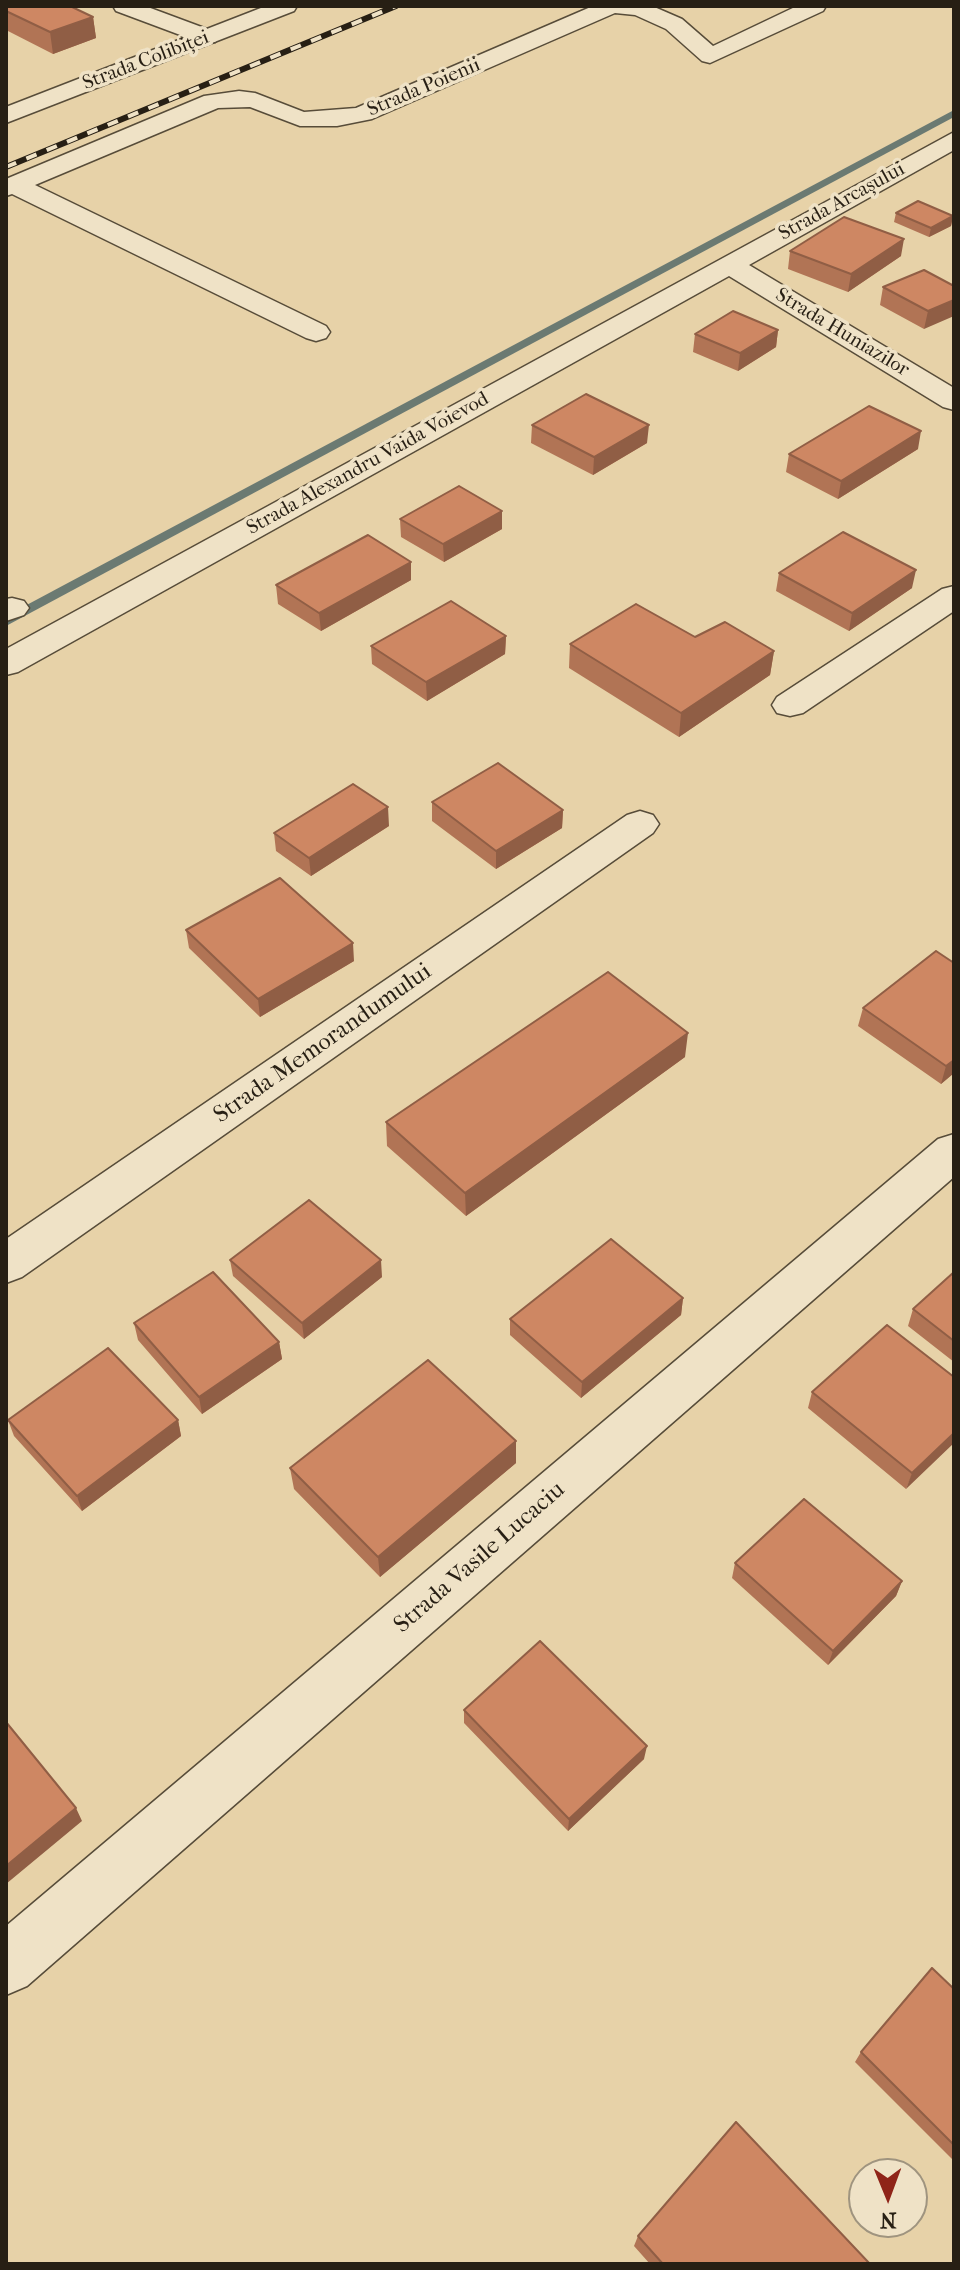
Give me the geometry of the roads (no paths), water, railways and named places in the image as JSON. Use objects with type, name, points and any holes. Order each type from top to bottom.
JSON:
[{"type":"street","points":[[124,6],[207,37]]},
{"type":"street","name":"Strada Colibiței","points":[[6,116],[286,6]]},
{"type":"street","name":"Strada Poienii","points":[[10,187],[213,101],[255,100],[300,119],[337,119],[363,114],[613,6],[640,9],[674,24],[710,56],[815,6]]},
{"type":"street","name":"Strada Arcașului","points":[[730,265],[954,140]]},
{"type":"street","points":[[10,187],[316,332]]},
{"type":"street","name":"Strada Huniazilor","points":[[730,265],[954,401]]},
{"type":"street","name":"Strada Alexandru Vaida Voievod","points":[[6,664],[730,265]]},
{"type":"street","points":[[790,705],[954,596]]},
{"type":"street","name":"Strada Memorandumului","points":[[6,1264],[640,824]]},
{"type":"street","name":"Strada Vasile Lucaciu","points":[[6,1965],[954,1151]]},
{"type":"waterway","points":[[6,622],[954,113]]},
{"type":"railway","points":[[6,167],[396,6]]}]
